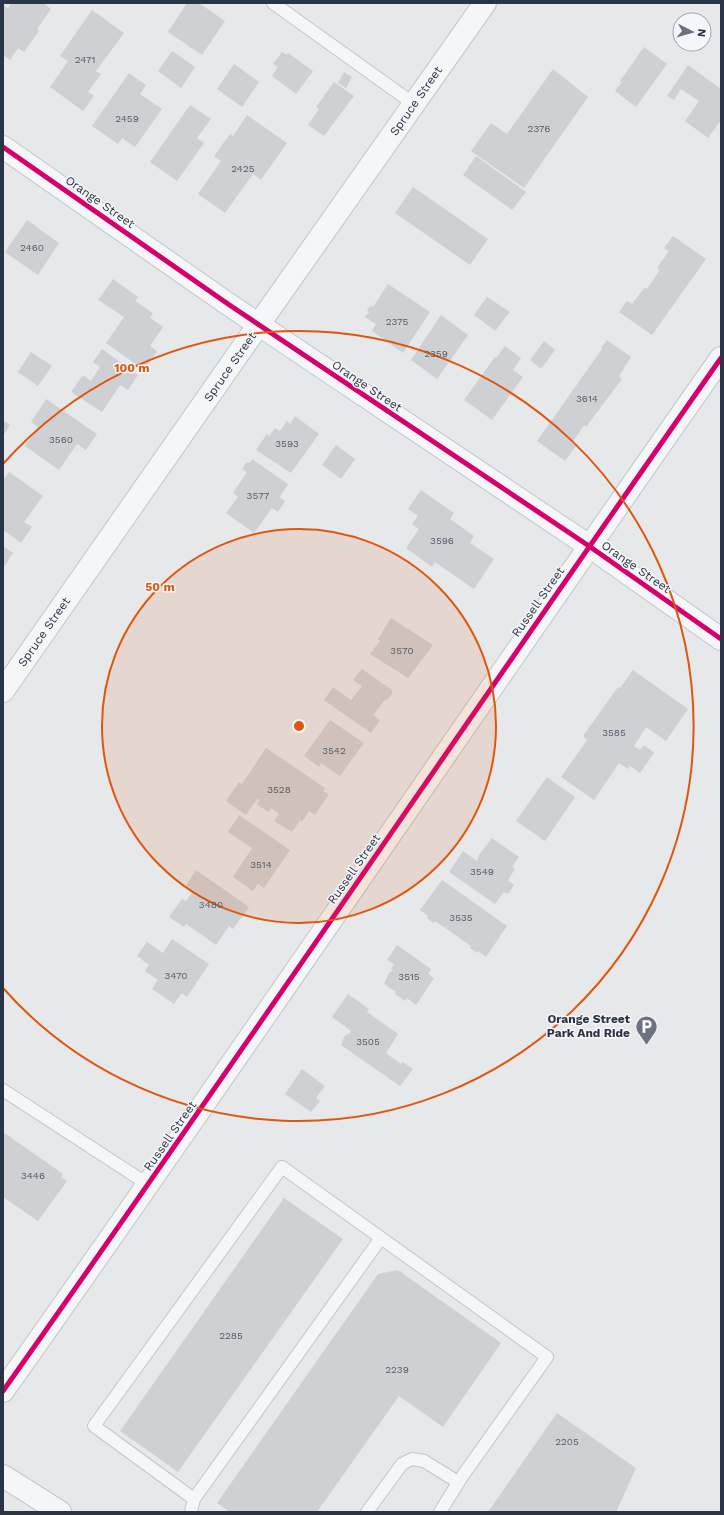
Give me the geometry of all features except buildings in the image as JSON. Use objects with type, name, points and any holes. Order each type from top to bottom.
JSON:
[{"type":"street","name":"Spruce Street","points":[[3,691],[485,3]]},
{"type":"street","name":"Orange Street","points":[[3,147],[259,324],[589,546],[721,640]]},
{"type":"street","name":"Russell Street","points":[[3,1391],[149,1185],[589,546],[721,358]]},
{"type":"street","points":[[3,1476],[60,1512]]},
{"type":"lane","points":[[273,3],[414,104]]},
{"type":"lane","points":[[3,1090],[149,1185]]},
{"type":"lane","points":[[194,1499],[94,1426],[282,1166],[547,1357],[458,1482],[440,1512]]},
{"type":"lane","points":[[191,1512],[194,1499],[382,1238]]},
{"type":"lane","points":[[367,1512],[402,1464],[412,1459],[424,1461],[458,1482]]},
{"type":"cycle path","points":[[3,147],[228,304],[589,546],[721,639]]},
{"type":"cycle path","points":[[3,1391],[721,358]]},
{"type":"place","name":"Orange Street Park And Ride","points":[[646,1046]]}]
